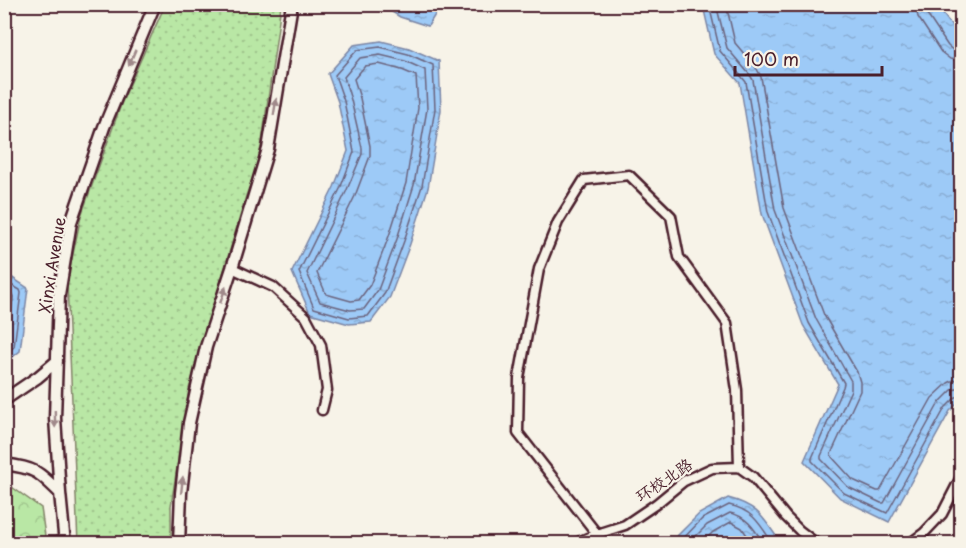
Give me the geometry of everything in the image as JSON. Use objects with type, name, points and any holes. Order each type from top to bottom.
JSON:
[{"type":"main road","name":"Xinxi Avenue","points":[[65,543],[55,418],[59,294],[71,222],[104,127],[155,4]]},
{"type":"main road","points":[[179,543],[189,423],[206,347],[268,149],[292,4]]},
{"type":"main road","points":[[4,400],[57,361]]},
{"type":"main road","points":[[4,464],[24,466],[39,472],[60,493]]},
{"type":"street","points":[[597,534],[518,433],[519,378],[539,269],[558,222],[584,180],[629,175],[671,216],[679,257],[727,323],[737,390],[739,467],[753,477],[800,531],[817,543]]},
{"type":"street","points":[[232,268],[273,287],[306,317],[321,345],[327,390],[322,410]]},
{"type":"street","name":"环校北路","points":[[574,543],[625,525],[684,481],[712,468],[739,467]]},
{"type":"street","points":[[909,543],[924,533],[942,514],[962,475]]},
{"type":"green space","points":[[165,5],[281,5],[262,142],[257,166],[189,389],[171,506],[171,543],[78,544],[67,282],[81,216],[122,102]]},
{"type":"green space","points":[[9,485],[41,508],[46,543],[5,543],[5,488]]},
{"type":"water","points":[[381,5],[441,5],[428,26],[400,17]]},
{"type":"water","points":[[701,5],[936,5],[952,26],[961,43],[961,400],[950,411],[889,522],[840,498],[804,461],[838,384],[803,325],[762,214],[740,83],[714,54]]},
{"type":"water","points":[[381,41],[409,48],[439,61],[441,110],[428,188],[390,297],[371,322],[349,324],[310,313],[292,272],[334,187],[348,151],[338,102],[328,74],[354,45]]},
{"type":"water","points":[[5,273],[28,288],[20,351],[5,363]]},
{"type":"water","points":[[728,498],[754,509],[781,543],[665,543],[674,539],[699,514]]}]
